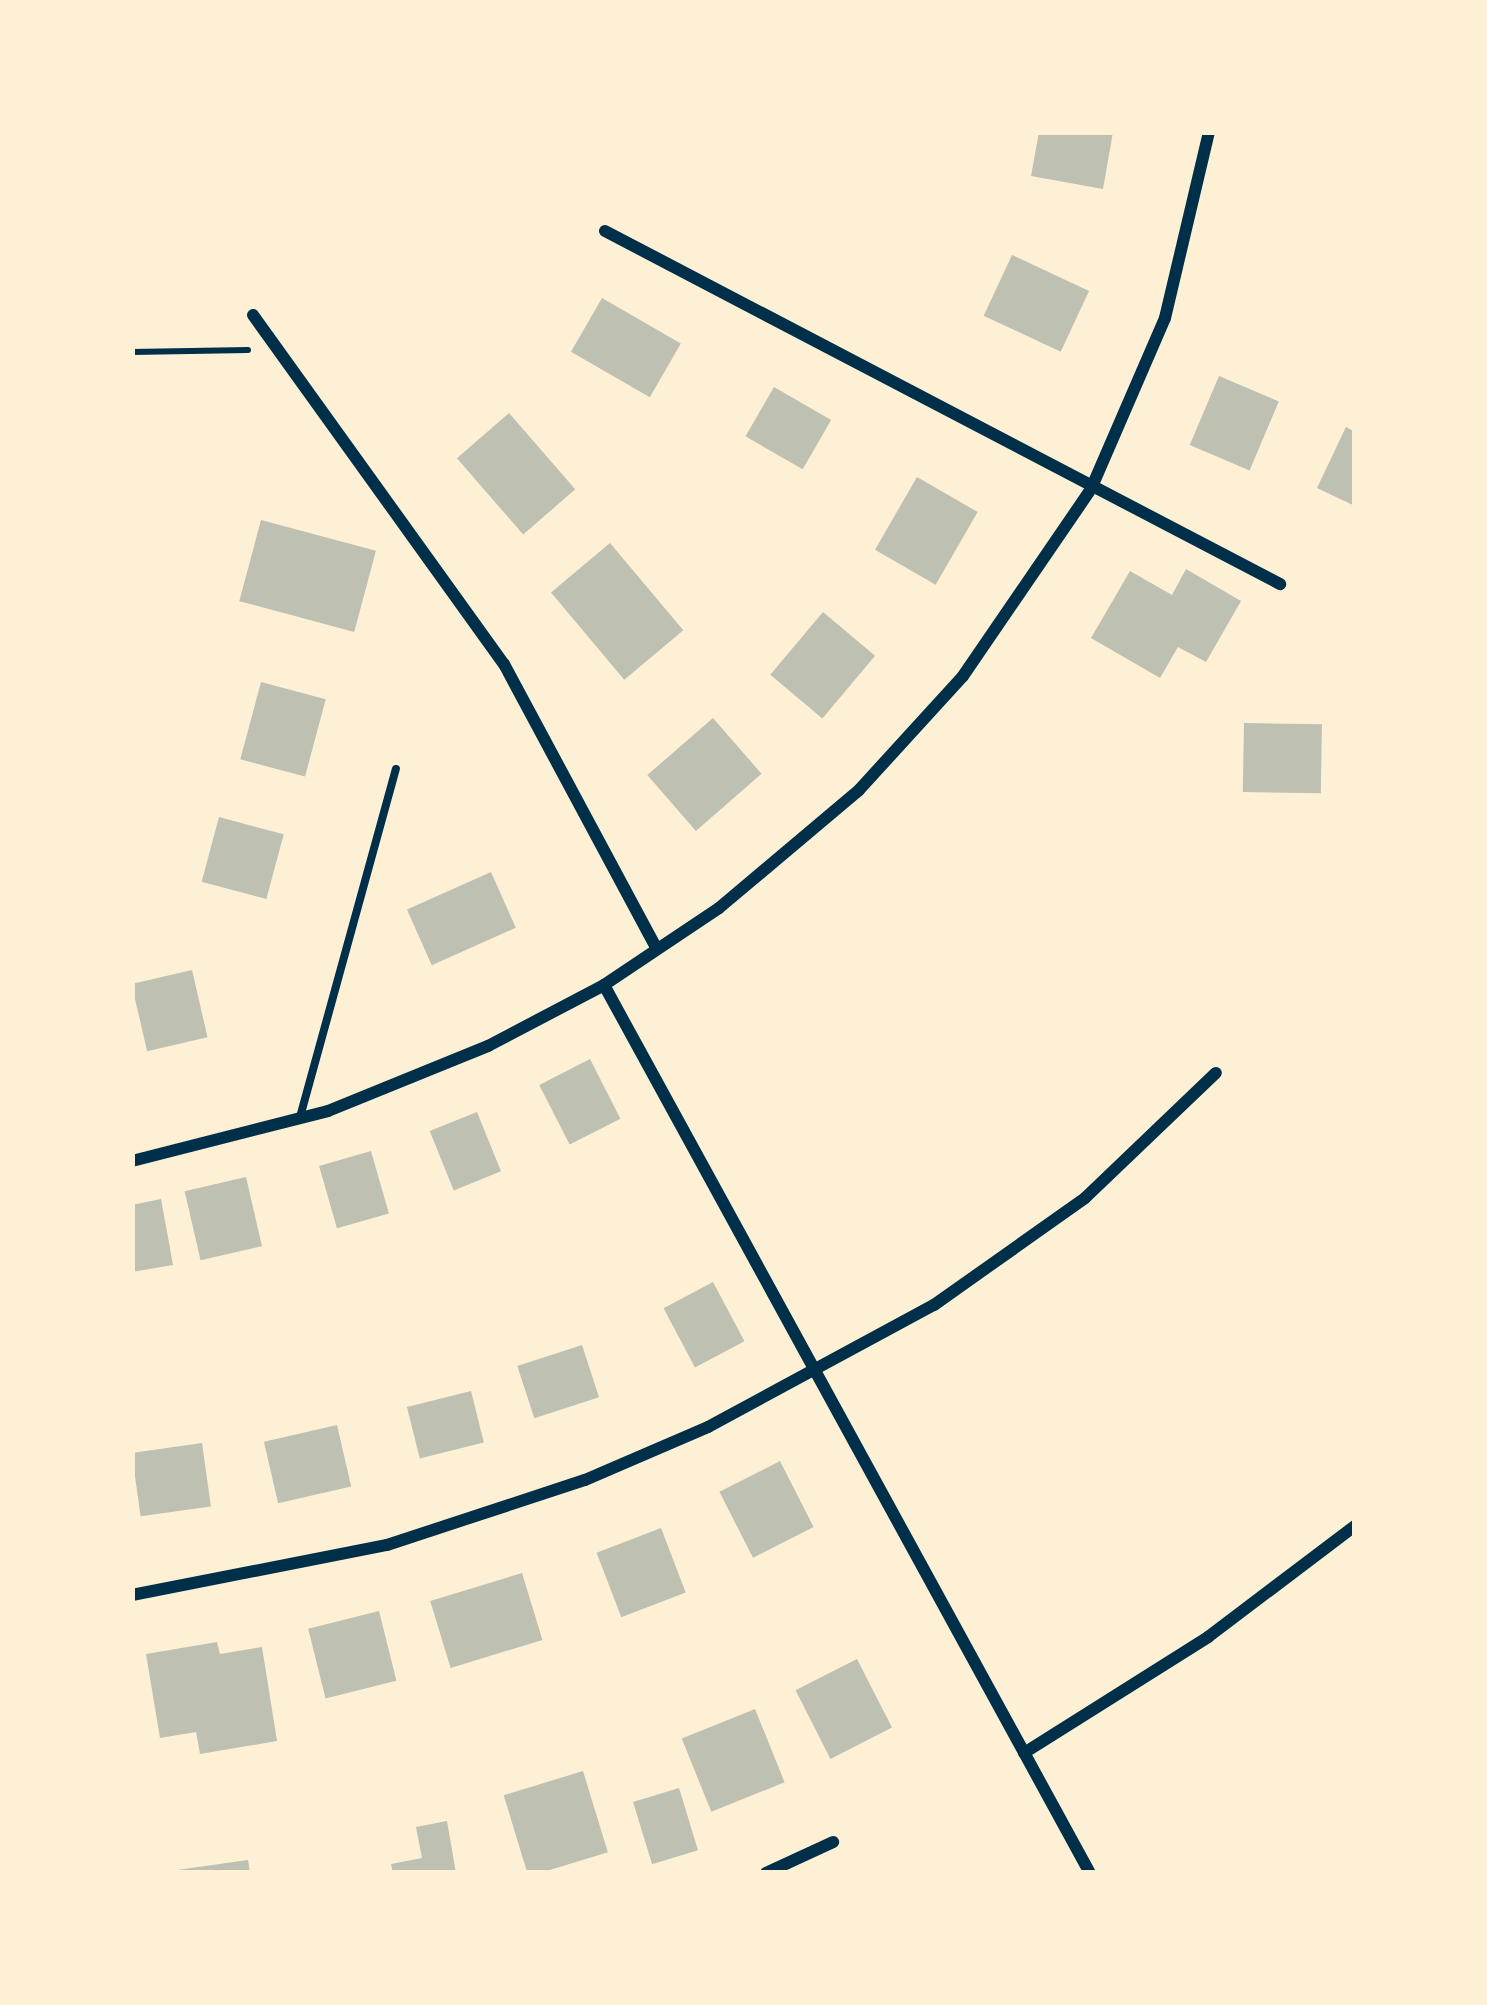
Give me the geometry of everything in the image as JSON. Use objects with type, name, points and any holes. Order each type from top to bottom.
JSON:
[{"type":"street","points":[[132,1161],[300,1118],[488,1046],[604,985],[657,949],[859,790],[963,676],[1091,489],[1165,318],[1209,132]]},
{"type":"street","points":[[604,231],[1280,584]]},
{"type":"street","points":[[253,315],[504,664],[657,949]]},
{"type":"street","points":[[604,985],[1090,1873]]},
{"type":"street","points":[[132,1594],[387,1545],[585,1480],[816,1375],[934,1305],[1085,1198],[1216,1073]]},
{"type":"street","points":[[1024,1753],[1208,1637],[1355,1526]]},
{"type":"street","points":[[766,1873],[832,1841]]},
{"type":"lane","points":[[300,1118],[396,769]]},
{"type":"path","points":[[132,352],[278,350]]},
{"type":"building","points":[[1039,132],[1113,132],[1103,189],[1031,176]]},
{"type":"building","points":[[1012,255],[1089,291],[1061,352],[984,316]]},
{"type":"building","points":[[602,298],[681,344],[650,397],[571,352]]},
{"type":"building","points":[[1219,376],[1279,401],[1250,470],[1190,445]]},
{"type":"building","points":[[774,387],[831,420],[803,469],[746,436]]},
{"type":"building","points":[[509,413],[575,489],[523,534],[457,458]]},
{"type":"building","points":[[1346,427],[1355,432],[1355,506],[1317,488]]},
{"type":"building","points":[[917,477],[978,512],[936,585],[875,550]]},
{"type":"building","points":[[261,520],[376,551],[354,632],[239,601]]},
{"type":"building","points":[[610,543],[683,630],[624,680],[551,592]]},
{"type":"building","points":[[1186,569],[1241,601],[1206,662],[1178,647],[1160,678],[1091,638],[1130,571],[1172,595]]},
{"type":"building","points":[[823,612],[875,656],[822,719],[770,675]]},
{"type":"building","points":[[261,682],[326,699],[305,777],[240,759]]},
{"type":"building","points":[[713,718],[762,774],[696,831],[647,775]]},
{"type":"building","points":[[1244,723],[1322,724],[1321,793],[1243,792]]},
{"type":"building","points":[[219,817],[284,834],[266,899],[202,882]]},
{"type":"building","points":[[491,872],[516,928],[432,965],[407,909]]},
{"type":"building","points":[[192,970],[208,1037],[147,1051],[132,984]]},
{"type":"building","points":[[590,1059],[620,1119],[570,1145],[539,1085]]},
{"type":"building","points":[[477,1112],[501,1171],[454,1190],[430,1131]]},
{"type":"building","points":[[371,1151],[389,1213],[337,1228],[319,1166]]},
{"type":"building","points":[[246,1177],[262,1246],[201,1260],[185,1191]]},
{"type":"building","points":[[161,1199],[173,1265],[132,1272],[132,1205]]},
{"type":"building","points":[[713,1282],[744,1341],[695,1367],[664,1308]]},
{"type":"building","points":[[582,1345],[599,1397],[534,1418],[517,1366]]},
{"type":"building","points":[[471,1391],[484,1442],[420,1458],[407,1407]]},
{"type":"building","points":[[337,1425],[351,1486],[278,1503],[264,1442]]},
{"type":"building","points":[[202,1443],[211,1506],[141,1516],[132,1453]]},
{"type":"building","points":[[780,1461],[814,1527],[753,1558],[719,1492]]},
{"type":"building","points":[[661,1528],[686,1592],[621,1617],[597,1553]]},
{"type":"building","points":[[522,1573],[542,1640],[451,1668],[430,1601]]},
{"type":"building","points":[[379,1611],[396,1681],[326,1699],[308,1629]]},
{"type":"building","points":[[217,1642],[220,1654],[262,1647],[277,1741],[200,1754],[196,1732],[160,1738],[146,1654]]},
{"type":"building","points":[[857,1659],[892,1728],[830,1759],[796,1690]]},
{"type":"building","points":[[755,1709],[785,1782],[711,1812],[682,1739]]},
{"type":"building","points":[[583,1771],[608,1852],[527,1873],[504,1795]]},
{"type":"building","points":[[679,1788],[698,1850],[652,1864],[633,1802]]},
{"type":"building","points":[[447,1821],[456,1873],[393,1873],[391,1864],[422,1858],[416,1827]]},
{"type":"building","points":[[248,1860],[250,1873],[177,1873],[177,1870]]}]
